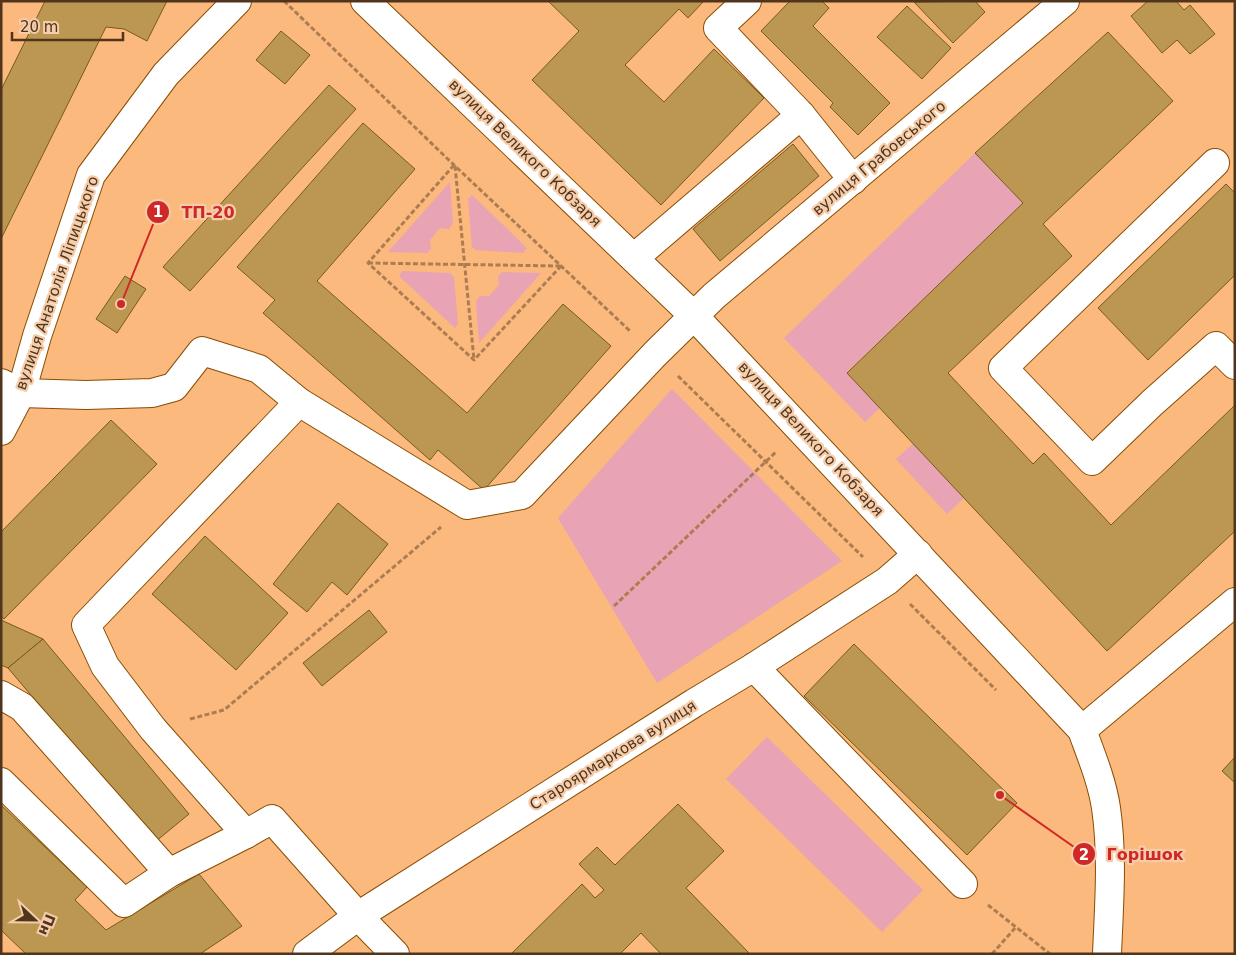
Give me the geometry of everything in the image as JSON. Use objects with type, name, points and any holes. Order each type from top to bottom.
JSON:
[{"type":"street","name":"вулиця Анатолія Ліпицького","points":[[1,432],[11,388],[37,336],[91,175],[166,74],[237,1]]},
{"type":"street","name":"вулиця Великого Кобзаря","points":[[365,1],[694,316],[1082,730],[1096,767],[1106,807],[1110,871],[1107,954]]},
{"type":"street","points":[[747,1],[718,28],[801,115],[853,180]]},
{"type":"street","name":"вулиця Грабовського","points":[[468,505],[522,495],[714,296],[1065,1]]},
{"type":"street","points":[[634,258],[801,115]]},
{"type":"street","points":[[1215,163],[1003,368],[1092,461],[1152,402],[1216,346],[1235,365]]},
{"type":"street","points":[[11,388],[86,395],[152,394],[174,387],[202,351],[259,369],[299,402],[468,505]]},
{"type":"street","points":[[246,834],[153,729],[105,666],[86,625],[299,402]]},
{"type":"street","name":"Староярмаркова вулиця","points":[[307,954],[358,916],[887,581],[918,554]]},
{"type":"street","points":[[1082,730],[1235,602]]},
{"type":"street","points":[[754,667],[963,884]]},
{"type":"street","points":[[1,695],[22,707],[169,873]]},
{"type":"street","points":[[1,782],[124,903],[169,873],[272,819],[394,954]]},
{"type":"path","points":[[284,1],[454,165],[766,460],[999,694]]},
{"type":"path","points":[[368,263],[454,165]]},
{"type":"path","points":[[454,165],[474,360]]},
{"type":"path","points":[[368,263],[562,266]]},
{"type":"path","points":[[368,263],[474,360]]},
{"type":"path","points":[[474,360],[562,266]]},
{"type":"path","points":[[614,606],[766,460],[802,430]]},
{"type":"path","points":[[153,729],[224,710],[468,505]]},
{"type":"path","points":[[963,884],[1015,928],[1050,954]]},
{"type":"path","points":[[992,954],[1015,928]]},
{"type":"shaded area","points":[[975,153],[1023,203],[847,372],[880,408],[865,422],[784,338]]},
{"type":"shaded area","points":[[450,182],[453,223],[449,229],[440,228],[430,240],[431,249],[427,253],[388,252]]},
{"type":"shaded area","points":[[472,195],[527,248],[523,253],[476,250],[472,247],[468,199]]},
{"type":"shaded area","points":[[403,271],[450,273],[454,277],[458,324],[455,328],[399,276]]},
{"type":"shaded area","points":[[502,272],[541,273],[479,343],[476,301],[480,296],[489,296],[499,285],[498,276]]},
{"type":"shaded area","points":[[672,389],[842,561],[657,683],[558,518]]},
{"type":"shaded area","points":[[914,443],[964,498],[947,514],[896,459]]},
{"type":"shaded area","points":[[767,737],[923,890],[882,932],[726,779]]},
{"type":"building","points":[[45,1],[167,1],[147,41],[124,29],[106,27],[1,239],[1,90]]},
{"type":"building","points":[[548,1],[704,1],[688,18],[679,9],[625,65],[664,102],[714,49],[764,98],[661,205],[532,80],[579,31]]},
{"type":"building","points":[[790,1],[822,1],[829,8],[813,26],[890,103],[858,135],[830,107],[833,103],[761,31]]},
{"type":"building","points":[[975,1],[985,12],[953,43],[914,2]]},
{"type":"building","points":[[1148,1],[1176,1],[1184,10],[1190,5],[1215,34],[1190,54],[1177,40],[1162,53],[1131,16]]},
{"type":"building","points":[[907,6],[951,48],[922,79],[877,37]]},
{"type":"building","points":[[281,31],[310,55],[285,84],[256,60]]},
{"type":"building","points":[[1108,32],[1173,101],[1043,224],[1072,256],[948,373],[1033,464],[1044,453],[1111,525],[1235,405],[1235,531],[1107,651],[847,373],[1023,203],[975,153]]},
{"type":"building","points":[[329,85],[356,109],[190,291],[163,267]]},
{"type":"building","points":[[363,123],[415,169],[317,281],[467,413],[563,304],[611,346],[484,490],[438,450],[430,460],[263,313],[275,300],[237,267]]},
{"type":"building","points":[[793,144],[819,176],[720,261],[693,229]]},
{"type":"building","points":[[1226,184],[1235,193],[1235,275],[1148,360],[1098,308]]},
{"type":"building","points":[[125,276],[146,289],[117,333],[96,319]]},
{"type":"building","points":[[111,420],[157,464],[4,619],[1,616],[1,532]]},
{"type":"building","points":[[338,503],[388,544],[347,595],[332,582],[307,612],[273,584]]},
{"type":"building","points":[[205,536],[288,613],[236,670],[152,594]]},
{"type":"building","points":[[369,610],[387,632],[322,686],[303,663]]},
{"type":"building","points":[[1,620],[43,639],[8,668],[1,665]]},
{"type":"building","points":[[43,639],[189,814],[155,842],[8,668]]},
{"type":"building","points":[[854,644],[1017,803],[967,855],[804,696]]},
{"type":"building","points":[[1235,757],[1235,783],[1222,771]]},
{"type":"building","points":[[678,804],[724,851],[686,888],[750,954],[661,954],[641,933],[620,954],[511,954],[582,884],[595,898],[604,890],[579,864],[597,847],[615,865]]},
{"type":"building","points":[[1,805],[87,887],[75,900],[106,930],[199,874],[242,926],[200,954],[26,954],[1,930]]},
{"type":"place","name":"ТП-20","points":[[121,304]]},
{"type":"place","name":"Горішок","points":[[1000,795]]}]
